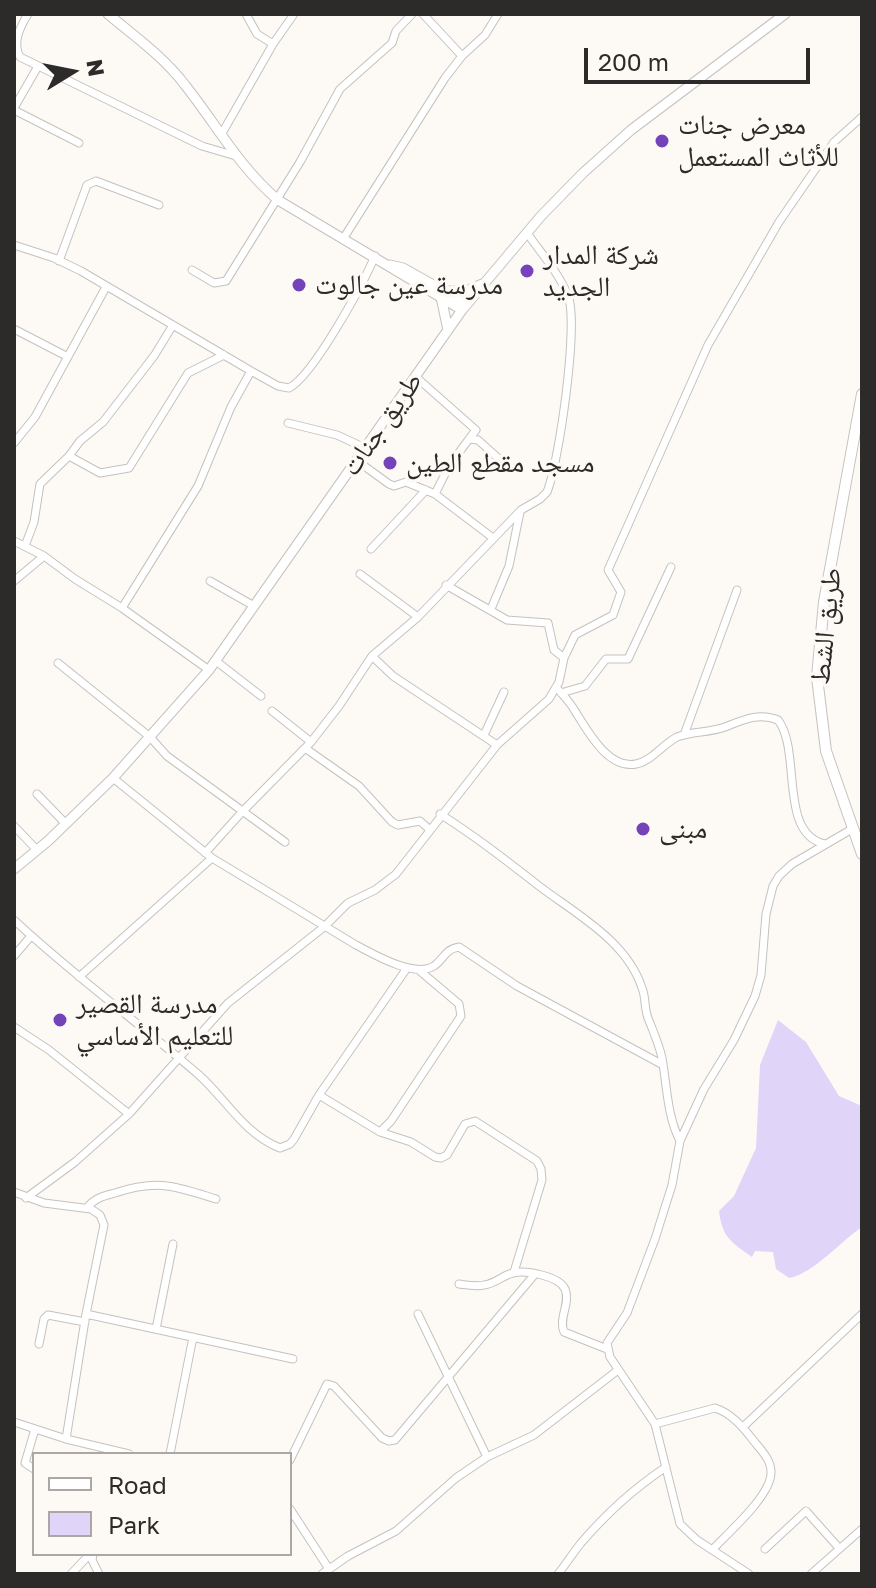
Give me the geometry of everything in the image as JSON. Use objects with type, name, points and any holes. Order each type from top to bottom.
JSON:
[{"type":"main road","name":"طريق الشط","points":[[862,394],[817,657],[819,705],[826,751],[862,854]]},
{"type":"street","points":[[28,14],[16,40],[15,49],[20,57],[37,68],[107,98],[202,146],[236,156]]},
{"type":"street","points":[[108,14],[167,64],[236,156],[278,200],[375,256],[400,275],[465,307]]},
{"type":"street","points":[[246,14],[257,34],[273,44]]},
{"type":"street","points":[[221,135],[273,44],[294,14]]},
{"type":"street","points":[[192,270],[214,283],[226,281],[278,200],[340,89],[392,43],[396,31],[412,14]]},
{"type":"street","points":[[423,14],[462,56]]},
{"type":"street","points":[[343,239],[462,56],[485,35],[498,14]]},
{"type":"street","name":"طريق جنات","points":[[14,869],[113,778],[209,670],[448,330],[527,233],[603,153],[785,14]]},
{"type":"street","points":[[37,68],[14,109],[79,143]]},
{"type":"street","points":[[26,1198],[75,1162],[129,1114],[228,1003],[324,927],[348,903],[375,890],[396,874],[497,745],[559,690],[564,658],[575,635],[613,615],[621,592],[608,570],[708,345],[779,222],[834,142],[862,117]]},
{"type":"street","points":[[59,261],[91,181],[159,205]]},
{"type":"street","points":[[79,977],[209,855],[242,812],[308,745],[372,656],[418,617],[521,510],[540,499],[550,485],[565,401],[572,326],[569,298],[556,273],[527,233]]},
{"type":"street","points":[[14,245],[81,271],[251,371],[278,386],[289,388],[297,385],[311,368],[361,288],[375,256]]},
{"type":"street","points":[[442,294],[466,291],[485,283]]},
{"type":"street","points":[[14,443],[35,417],[106,287]]},
{"type":"street","points":[[442,294],[448,330]]},
{"type":"street","points":[[25,546],[34,522],[40,484],[80,441],[103,422],[154,356],[173,325]]},
{"type":"street","points":[[14,329],[68,357]]},
{"type":"street","points":[[69,456],[100,473],[129,468],[188,373],[224,355]]},
{"type":"street","points":[[122,608],[198,486],[231,407],[251,371]]},
{"type":"street","points":[[416,377],[476,430],[449,466],[435,494]]},
{"type":"street","points":[[288,423],[337,435],[365,448]]},
{"type":"street","points":[[469,439],[478,440],[497,457]]},
{"type":"street","points":[[356,460],[389,484],[394,486],[406,482],[435,494],[493,538]]},
{"type":"street","points":[[371,549],[426,490]]},
{"type":"street","points":[[491,609],[509,566],[521,510]]},
{"type":"street","points":[[14,541],[44,556],[209,670]]},
{"type":"street","points":[[14,581],[44,556]]},
{"type":"street","points":[[559,690],[585,686],[606,659],[628,659],[671,567]]},
{"type":"street","points":[[360,574],[418,617]]},
{"type":"street","points":[[210,581],[254,606]]},
{"type":"street","points":[[446,585],[516,622],[534,620],[548,623],[554,650],[564,658]]},
{"type":"street","points":[[684,735],[737,590]]},
{"type":"street","points":[[372,656],[393,676],[497,745]]},
{"type":"street","points":[[216,661],[261,696]]},
{"type":"street","points":[[58,663],[150,737],[167,756],[285,842]]},
{"type":"street","points":[[559,690],[586,732],[602,750],[620,762],[636,764],[645,761],[671,740],[684,735],[713,732],[754,717],[778,720],[787,736],[797,812],[809,837],[825,844]]},
{"type":"street","points":[[484,735],[504,692]]},
{"type":"street","points":[[272,711],[359,786],[392,822],[398,825],[420,821],[430,830]]},
{"type":"street","points":[[113,778],[209,855],[324,927],[379,957],[420,971],[459,1004],[461,1016],[399,1110],[380,1132]]},
{"type":"street","points":[[37,794],[65,823]]},
{"type":"street","points":[[440,814],[471,834],[611,941],[637,974],[663,1065],[672,1121],[680,1141]]},
{"type":"street","points":[[14,826],[37,850]]},
{"type":"street","points":[[749,1574],[689,1535],[680,1524],[655,1424],[607,1349],[609,1337],[632,1301],[655,1239],[672,1185],[680,1141],[704,1089],[734,1040],[755,996],[761,975],[766,914],[773,886],[783,871],[852,829]]},
{"type":"street","points":[[14,920],[179,1057],[266,1143],[280,1148],[294,1139],[319,1095],[407,968]]},
{"type":"street","points":[[14,956],[31,936]]},
{"type":"street","points":[[420,971],[433,967],[445,953],[459,947],[517,986],[663,1065]]},
{"type":"street","points":[[14,1027],[129,1114]]},
{"type":"street","points":[[319,1095],[380,1132],[411,1142],[435,1157],[447,1155],[465,1124],[475,1121],[537,1161],[542,1180],[514,1272]]},
{"type":"street","points":[[87,1208],[97,1198],[148,1184],[178,1187],[216,1199]]},
{"type":"street","points":[[14,1192],[53,1205],[87,1208],[100,1215],[105,1229],[86,1318],[66,1439]]},
{"type":"street","points":[[156,1329],[173,1244]]},
{"type":"street","points":[[459,1284],[484,1286],[514,1272],[557,1281],[566,1294],[562,1322],[564,1332],[607,1349]]},
{"type":"street","points":[[292,1456],[327,1384],[334,1386],[382,1438],[389,1441],[397,1438],[535,1274]]},
{"type":"street","points":[[418,1314],[487,1457]]},
{"type":"street","points":[[743,1427],[862,1314]]},
{"type":"street","points":[[39,1344],[44,1319],[48,1315],[156,1329],[293,1359]]},
{"type":"street","points":[[170,1452],[193,1337]]},
{"type":"street","points":[[292,1512],[326,1572],[396,1531],[456,1478],[487,1457],[534,1435],[618,1370]]},
{"type":"street","points":[[655,1424],[711,1407],[724,1411],[743,1427],[769,1462],[770,1480],[759,1499],[712,1550]]},
{"type":"street","points":[[14,1422],[120,1452]]},
{"type":"street","points":[[32,1468],[25,1463],[35,1429]]},
{"type":"street","points":[[558,1574],[581,1543],[607,1517],[649,1478],[666,1467]]},
{"type":"street","points":[[765,1549],[806,1511],[839,1548]]},
{"type":"street","points":[[811,1574],[862,1529]]},
{"type":"street","points":[[71,1574],[89,1556]]},
{"type":"green space","points":[[778,1020],[806,1042],[839,1096],[862,1106],[862,1227],[817,1264],[789,1278],[776,1269],[773,1252],[755,1251],[752,1257],[733,1243],[722,1227],[719,1211],[734,1196],[756,1148],[760,1065]]},
{"type":"place","name":"معرض جنات للأثاث المستعمل","points":[[662,141]]},
{"type":"place","name":"شركة المدار الجديد","points":[[527,271]]},
{"type":"place","name":"مدرسة عين جالوت","points":[[299,285]]},
{"type":"place","name":"مسجد مقطع الطين","points":[[390,463]]},
{"type":"place","name":"مبنى","points":[[643,829]]},
{"type":"place","name":"مدرسة القصير للتعليم الأساسي","points":[[60,1020]]}]
